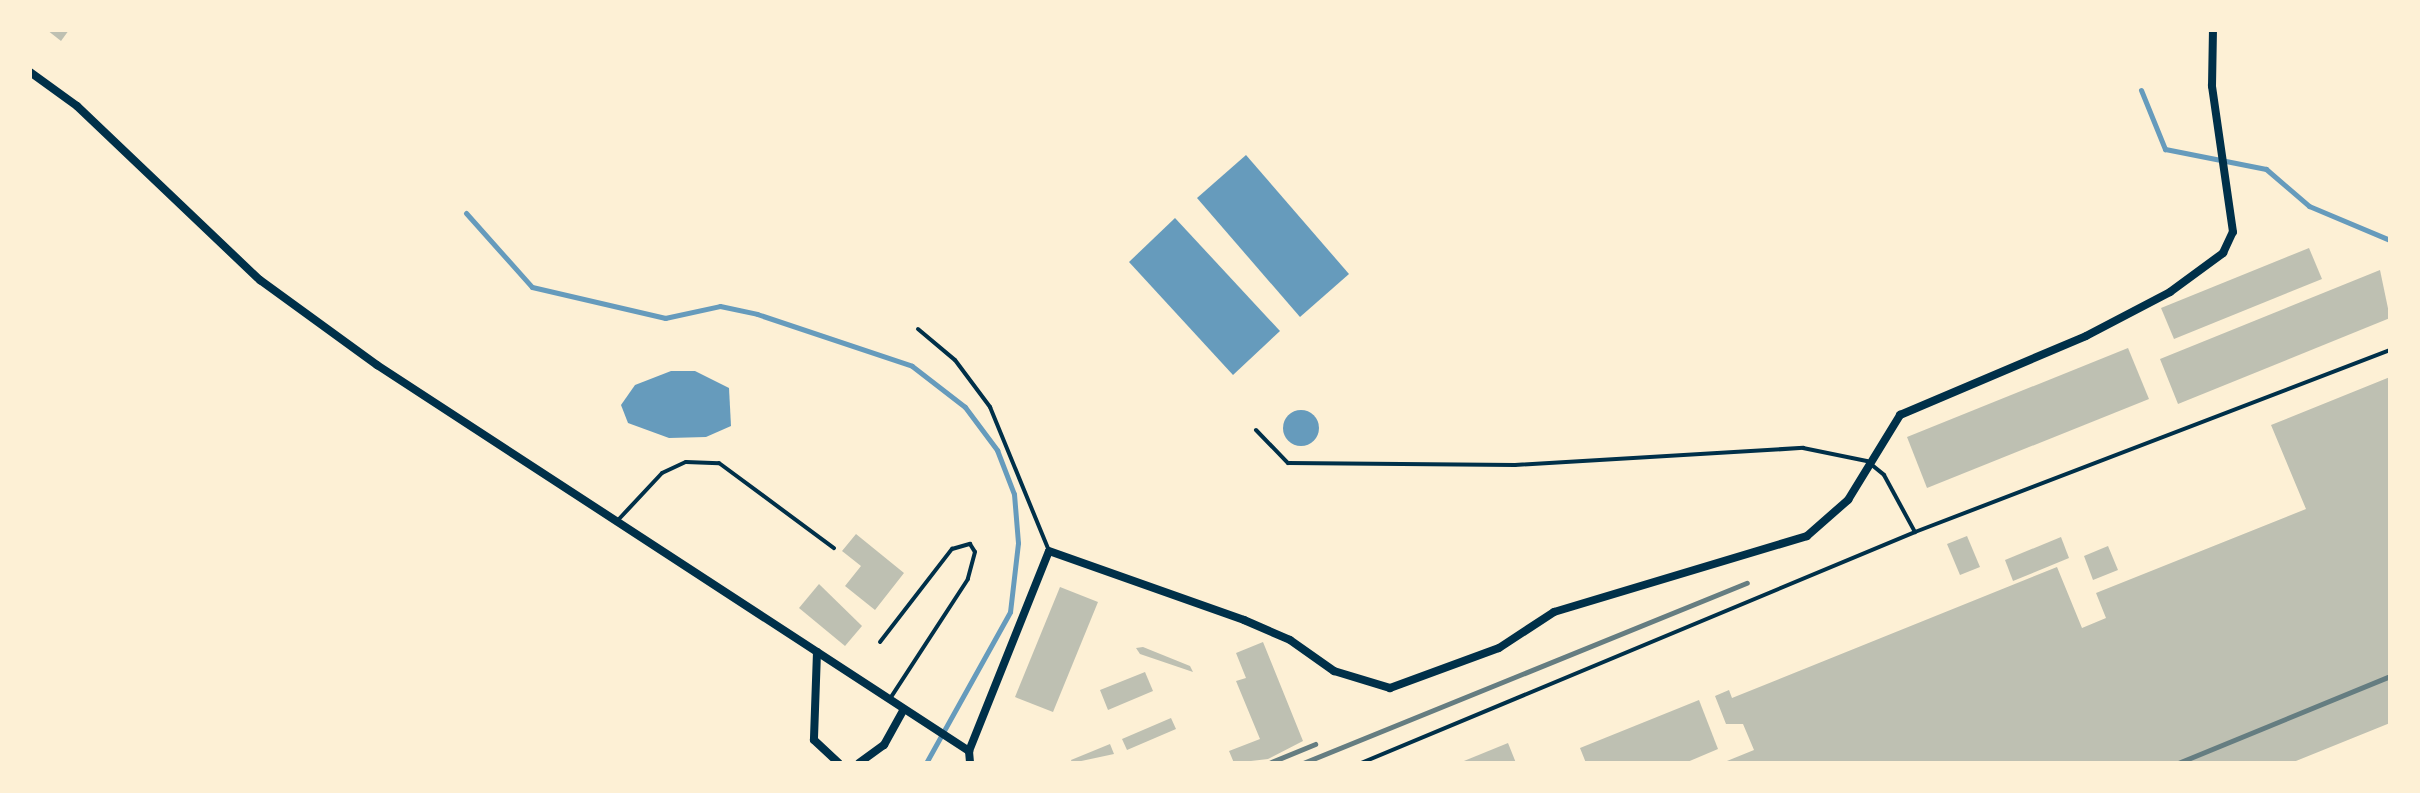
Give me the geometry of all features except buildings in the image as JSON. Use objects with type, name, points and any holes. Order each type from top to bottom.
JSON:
[{"type":"street","points":[[965,749],[1048,550],[1244,620],[1290,640],[1334,671],[1390,688],[1499,648],[1554,612],[1807,536],[1848,500],[1867,462],[1900,415],[2086,336],[2170,292],[2223,253],[2232,232],[2212,86],[2213,30]]},
{"type":"street","points":[[30,72],[77,106],[260,280],[377,364],[965,749],[970,763]]},
{"type":"street","points":[[816,652],[814,740],[838,763]]},
{"type":"street","points":[[859,763],[884,745],[903,711]]},
{"type":"lane","points":[[918,329],[955,360],[990,407],[1048,550]]},
{"type":"lane","points":[[1361,763],[1914,532],[2390,350]]},
{"type":"lane","points":[[1256,430],[1288,462],[1516,466],[1803,448],[1867,462],[1884,474],[1914,532]]},
{"type":"lane","points":[[619,519],[662,473],[686,462],[719,464],[834,548]]},
{"type":"lane","points":[[880,642],[952,549],[970,544],[975,552],[968,579],[889,700]]},
{"type":"water","points":[[1246,155],[1349,274],[1300,317],[1197,198]]},
{"type":"water","points":[[1175,218],[1280,331],[1233,375],[1129,262]]},
{"type":"water","points":[[671,371],[695,371],[729,388],[731,426],[706,437],[669,438],[628,423],[621,405],[635,385]]},
{"type":"water","points":[[1301,410],[1314,415],[1319,428],[1314,441],[1301,446],[1288,441],[1283,428],[1288,415]]},
{"type":"waterway","points":[[2141,90],[2165,149],[2266,169],[2309,206],[2390,240]]},
{"type":"waterway","points":[[466,213],[532,287],[665,318],[720,306],[757,314],[912,366],[965,407],[997,450],[1014,494],[1018,543],[1010,612],[926,763]]},
{"type":"railway","points":[[1303,763],[1747,583]]},
{"type":"railway","points":[[2178,763],[2390,676]]},
{"type":"railway","points":[[1269,763],[1315,744]]}]
